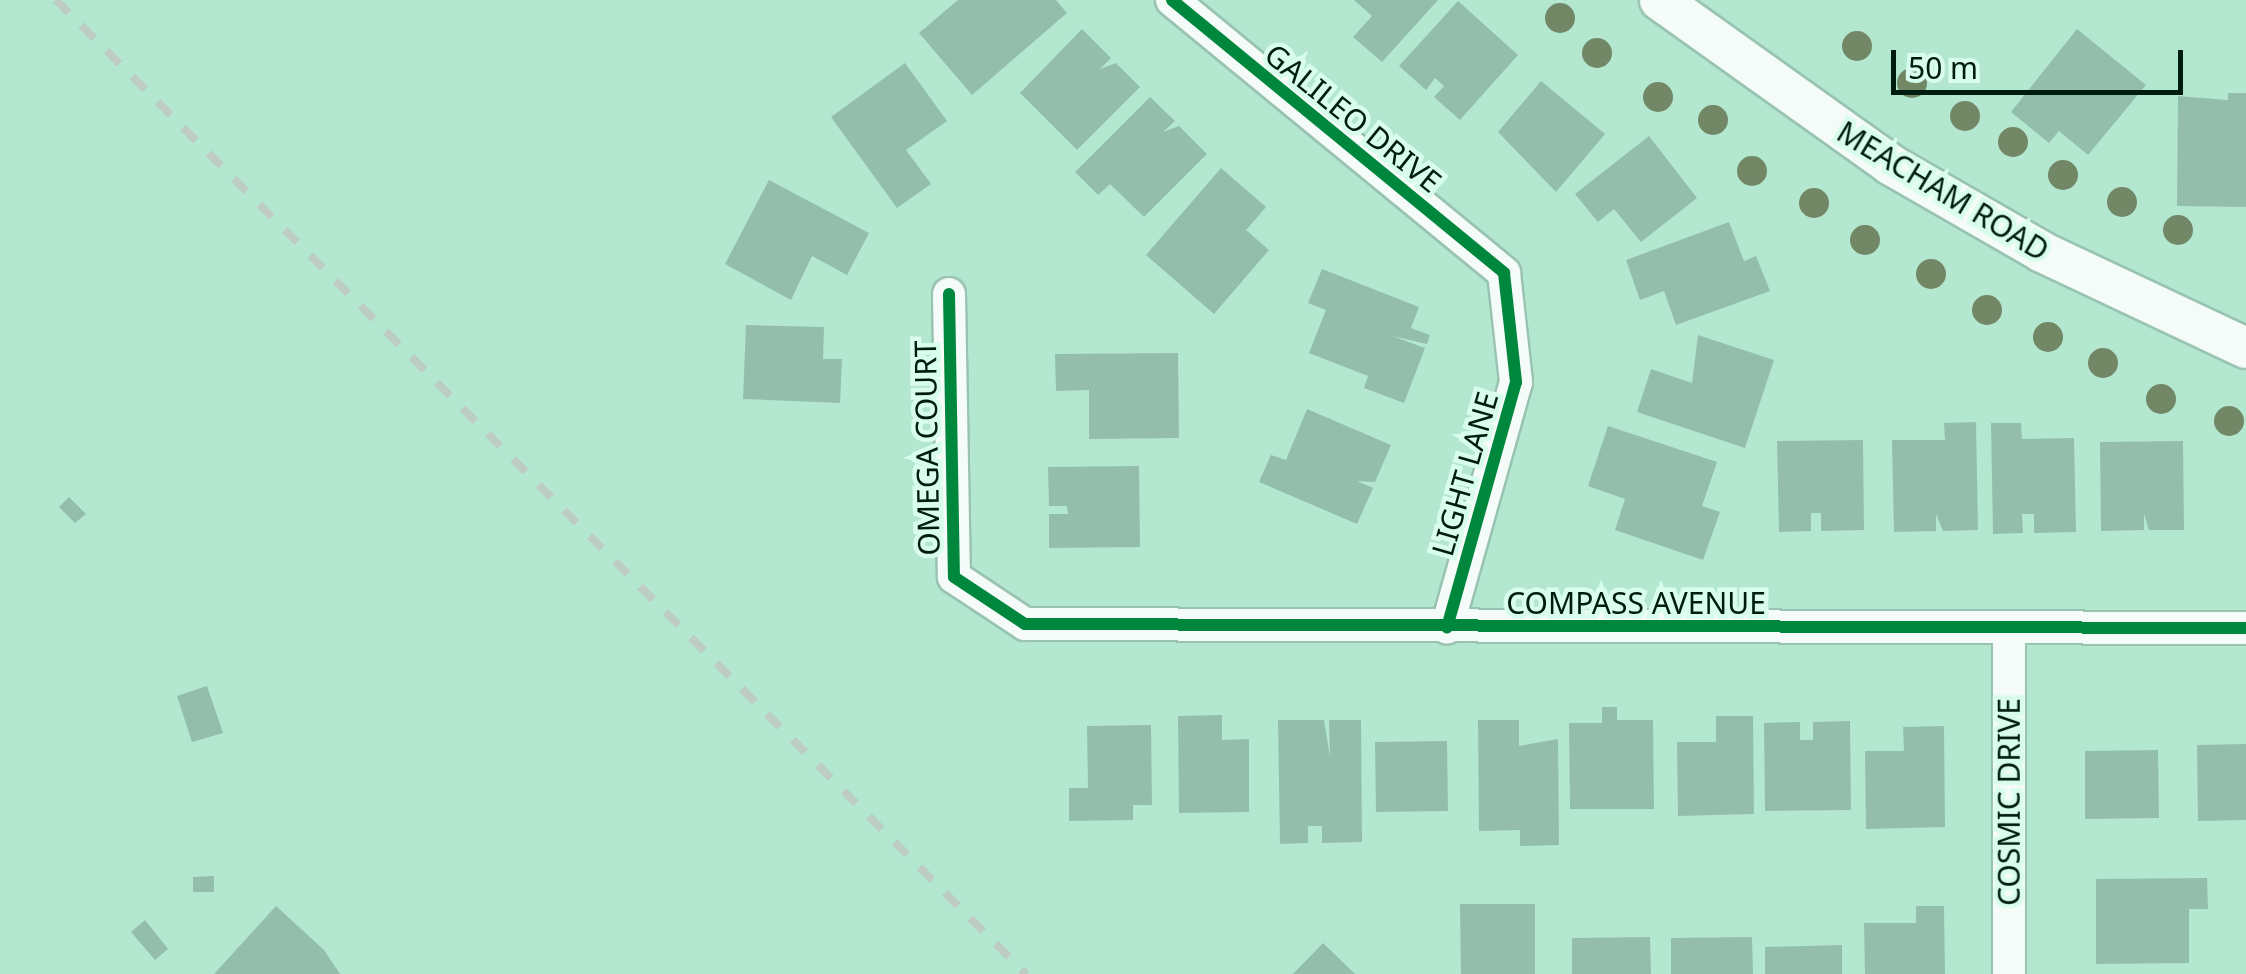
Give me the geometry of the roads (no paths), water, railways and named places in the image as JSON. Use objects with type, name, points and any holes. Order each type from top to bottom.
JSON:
[{"type":"street","name":"GALILEO DRIVE","points":[[1172,0],[1504,273]]},
{"type":"street","name":"MEACHAM ROAD","points":[[1660,0],[1891,165],[2042,252],[2246,348]]},
{"type":"street","name":"LIGHT LANE","points":[[1448,627],[1516,382],[1504,273]]},
{"type":"street","name":"OMEGA COURT","points":[[949,294],[954,577],[1025,624]]},
{"type":"street","name":"COMPASS AVENUE","points":[[1025,624],[2246,628]]},
{"type":"street","name":"COSMIC DRIVE","points":[[2009,630],[2009,974]]},
{"type":"railway","points":[[56,0],[1026,974]]}]
